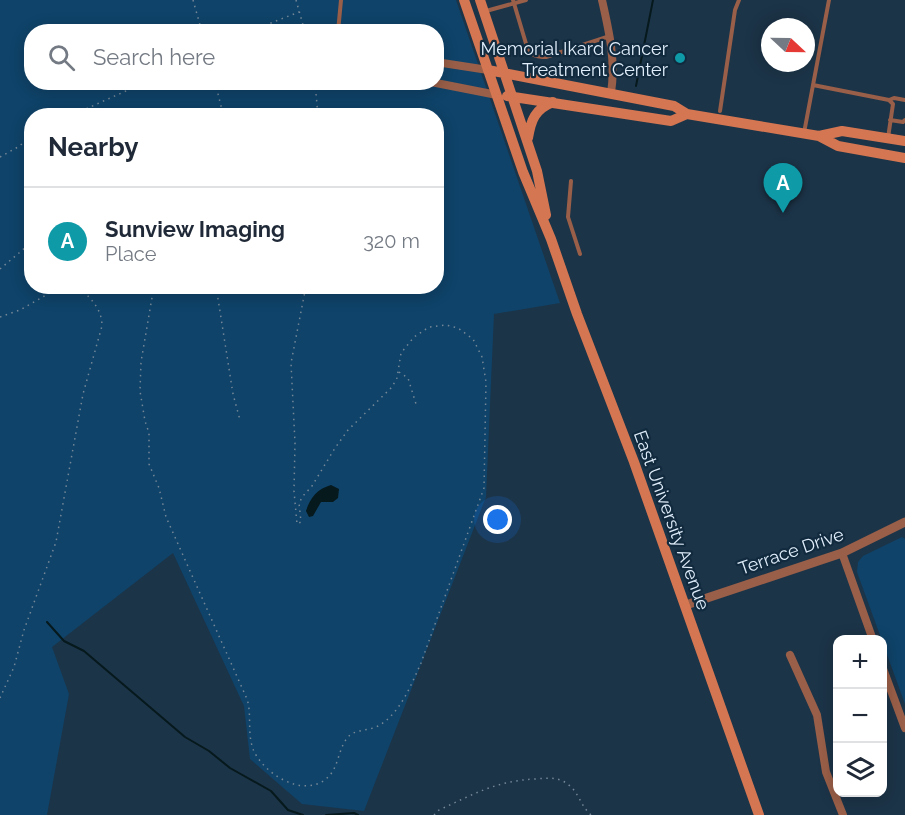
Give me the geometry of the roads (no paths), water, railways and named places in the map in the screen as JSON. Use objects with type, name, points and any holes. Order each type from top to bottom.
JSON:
[{"type":"main road","name":"East University Avenue","points":[[464,0],[523,171],[551,238],[577,314],[686,605],[759,815]]},
{"type":"main road","name":"East University Avenue","points":[[480,0],[507,75],[537,171],[551,238]]},
{"type":"main road","points":[[488,70],[674,106],[687,114],[804,134],[819,136],[842,131],[905,141]]},
{"type":"main road","points":[[497,95],[671,121],[687,114]]},
{"type":"main road","points":[[528,141],[534,114],[543,106],[553,102]]},
{"type":"main road","points":[[819,136],[838,146],[905,158]]},
{"type":"main road","points":[[878,153],[884,138]]},
{"type":"street","points":[[602,0],[609,36],[613,78],[610,93]]},
{"type":"street","points":[[444,63],[488,70]]},
{"type":"street","points":[[444,85],[497,95]]},
{"type":"street","name":"Terrace Drive","points":[[686,605],[842,553],[905,522]]},
{"type":"street","points":[[842,553],[872,635]]},
{"type":"street","points":[[790,655],[817,715],[826,772],[843,815]]},
{"type":"street","points":[[887,679],[905,728]]},
{"type":"lane","points":[[339,24],[341,0]]},
{"type":"lane","points":[[484,12],[526,0]]},
{"type":"lane","points":[[720,111],[735,10],[739,0]]},
{"type":"lane","points":[[804,134],[829,0]]},
{"type":"lane","points":[[513,2],[527,47],[536,57],[546,57],[609,36]]},
{"type":"lane","points":[[813,85],[888,100],[893,104],[884,138]]},
{"type":"lane","points":[[888,100],[894,98],[905,100]]},
{"type":"lane","points":[[890,120],[903,122],[905,120]]},
{"type":"lane","points":[[571,181],[568,217],[580,254]]},
{"type":"waterway","points":[[636,86],[653,0]]},
{"type":"waterway","points":[[47,622],[64,641],[84,651],[185,737],[209,751],[230,768],[271,791],[288,810],[303,815]]},
{"type":"waterway","points":[[326,815],[354,813],[358,815]]},
{"type":"place","name":"Memorial Ikard Cancer Treatment Center","points":[[680,58]]},
{"type":"place","name":"Sunview Imaging","points":[[783,213]]}]
